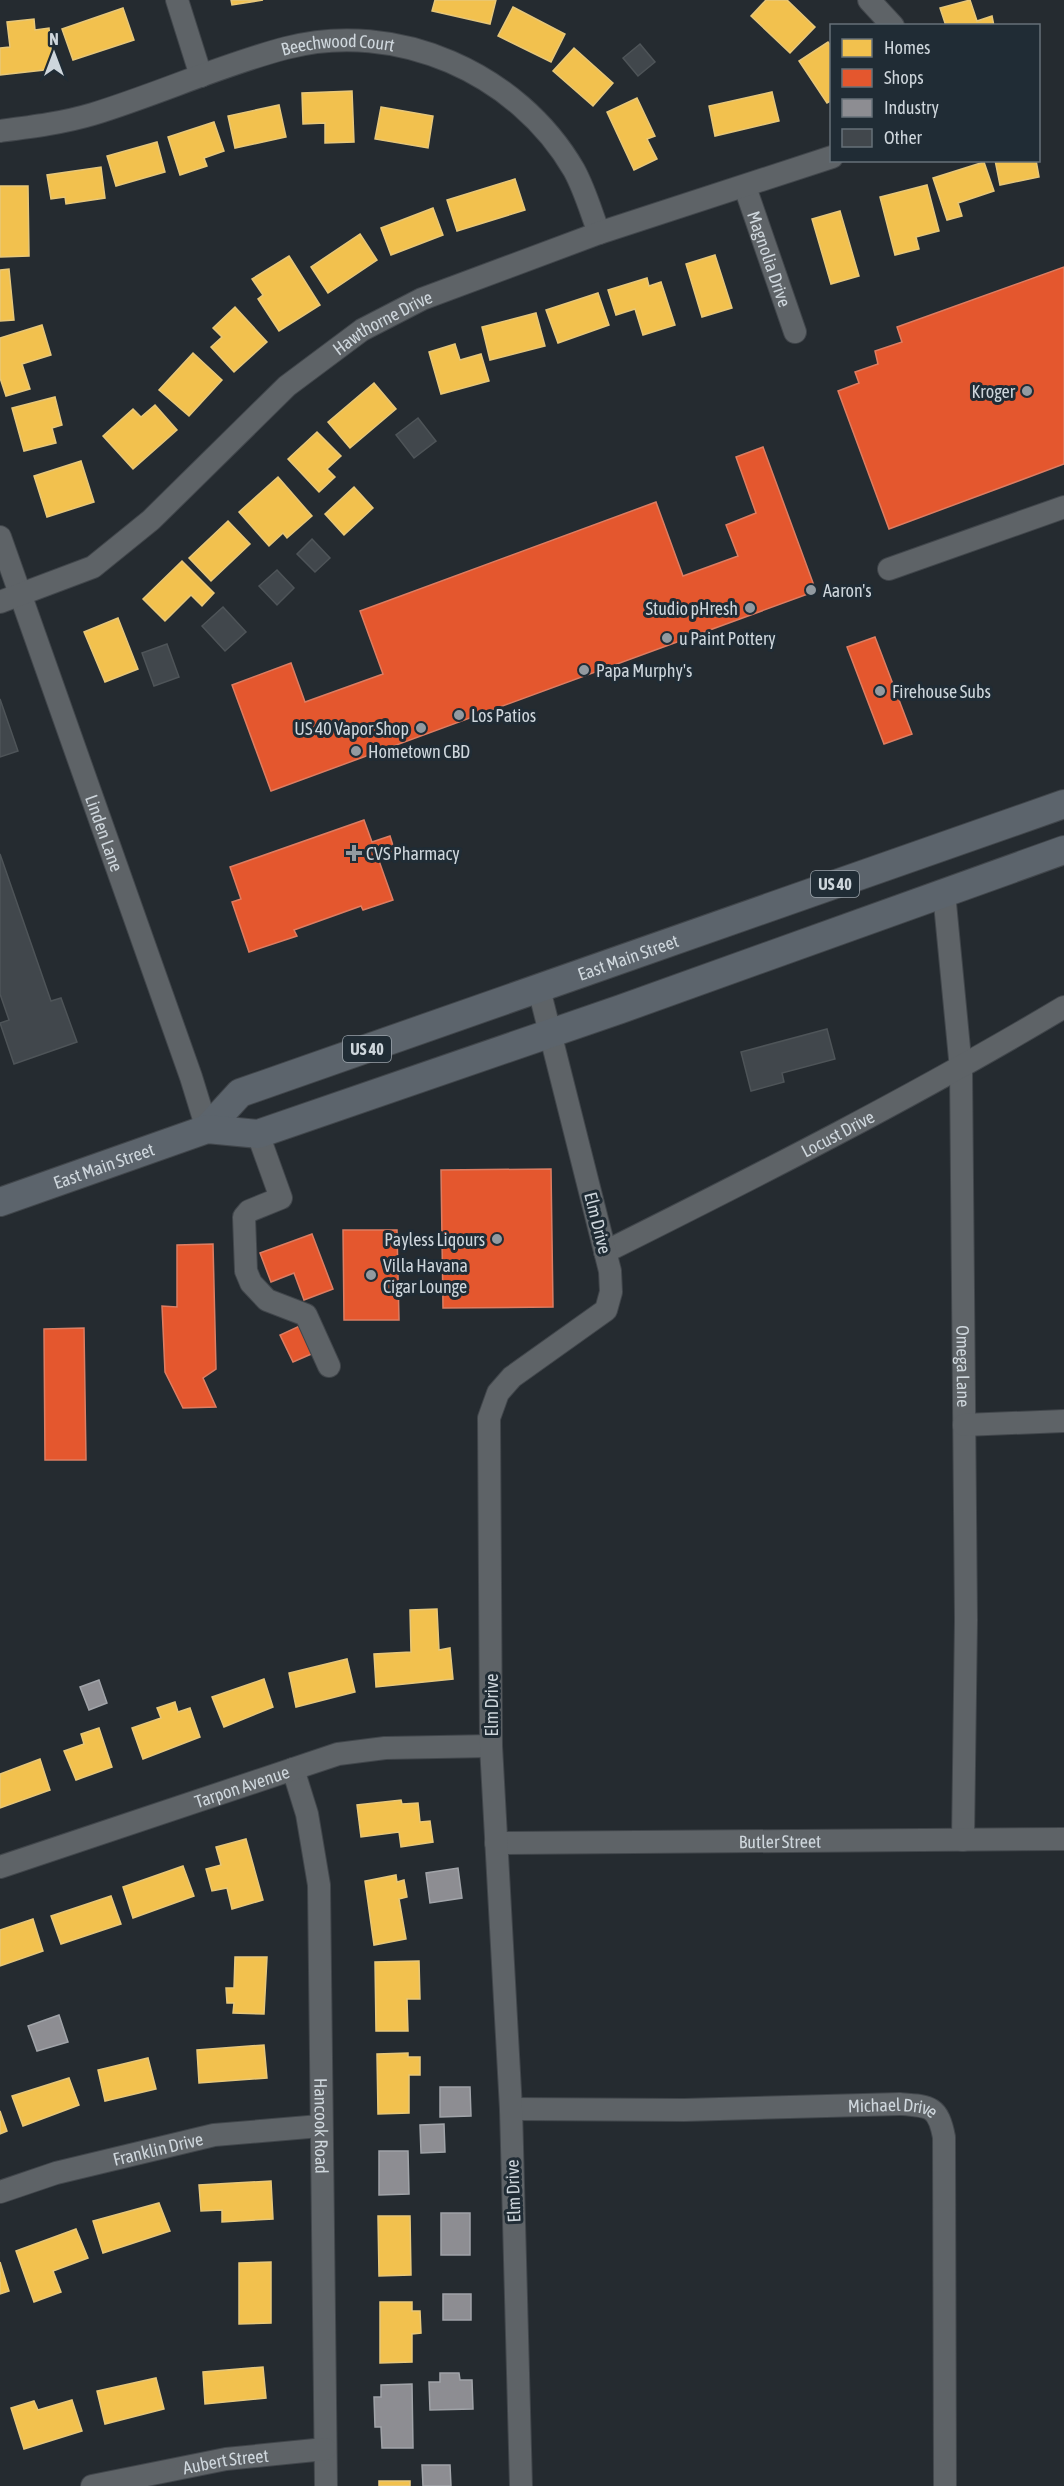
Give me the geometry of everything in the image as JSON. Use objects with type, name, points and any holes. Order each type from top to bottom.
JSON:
[{"type":"main road","name":"East Main Street","points":[[207,1129],[240,1093],[1064,804]]},
{"type":"main road","name":"East Main Street","points":[[0,1202],[207,1129],[258,1134],[551,1033],[1064,850]]},
{"type":"street","points":[[177,0],[201,76]]},
{"type":"street","points":[[869,0],[891,24]]},
{"type":"street","name":"Beechwood Court","points":[[0,131],[44,125],[93,114],[287,48],[311,44],[366,42],[395,45],[434,55],[461,66],[495,85],[525,107],[573,168],[599,234]]},
{"type":"street","name":"Hawthorne Drive","points":[[10,599],[93,567],[151,520],[287,386],[362,330],[422,299],[599,234],[830,157]]},
{"type":"street","name":"Magnolia Drive","points":[[745,187],[795,332]]},
{"type":"street","points":[[889,569],[1064,507]]},
{"type":"street","name":"Linden Lane","points":[[0,537],[10,599],[191,1077],[207,1129]]},
{"type":"street","name":"Omega Lane","points":[[944,893],[960,1069],[966,1620],[963,1840]]},
{"type":"street","name":"Elm Drive","points":[[521,2486],[511,2109],[491,1746],[489,1418],[498,1393],[512,1377],[606,1310],[611,1292],[605,1251],[539,989]]},
{"type":"street","name":"Locust Drive","points":[[605,1251],[836,1136],[960,1069],[1064,1007]]},
{"type":"street","points":[[258,1134],[281,1198],[249,1211],[244,1217],[248,1278],[267,1300],[306,1315],[329,1366]]},
{"type":"street","points":[[964,1425],[1064,1421]]},
{"type":"street","name":"Tarpon Avenue","points":[[0,1867],[293,1769],[358,1750],[491,1746]]},
{"type":"street","name":"Hancook Road","points":[[293,1769],[308,1814],[319,1885],[320,2126],[326,2486]]},
{"type":"street","name":"Butler Street","points":[[496,1843],[1064,1839]]},
{"type":"street","name":"Michael Drive","points":[[511,2109],[684,2110],[900,2104],[923,2105],[933,2109],[940,2117],[944,2137],[945,2486]]},
{"type":"street","name":"Franklin Drive","points":[[0,2192],[67,2170],[214,2135],[320,2126]]},
{"type":"street","name":"Aubert Street","points":[[92,2486],[226,2459],[325,2449]]},
{"type":"building: Homes","points":[[231,0],[263,0],[232,5]]},
{"type":"building: Homes","points":[[435,0],[496,0],[490,24],[432,11]]},
{"type":"building: Homes","points":[[766,0],[787,0],[815,27],[790,53],[751,16]]},
{"type":"building: Homes","points":[[970,0],[977,21],[992,16],[994,24],[945,24],[940,8]]},
{"type":"building: Homes","points":[[513,7],[565,34],[551,62],[498,36]]},
{"type":"building: Homes","points":[[123,8],[134,40],[73,60],[62,29]]},
{"type":"building: Homes","points":[[34,19],[35,30],[49,28],[53,69],[0,75],[0,48],[10,47],[7,22]]},
{"type":"building: Homes","points":[[828,42],[830,44],[830,101],[827,103],[799,61]]},
{"type":"building: Homes","points":[[574,48],[613,83],[593,106],[553,71]]},
{"type":"building: Homes","points":[[352,91],[354,142],[325,143],[325,123],[303,124],[302,93]]},
{"type":"building: Homes","points":[[772,92],[779,121],[715,136],[709,106]]},
{"type":"building: Homes","points":[[637,98],[655,136],[647,139],[657,159],[634,170],[607,112]]},
{"type":"building: Homes","points":[[279,105],[286,137],[235,148],[228,116]]},
{"type":"building: Homes","points":[[381,107],[433,116],[428,148],[375,139]]},
{"type":"building: Homes","points":[[214,122],[224,151],[204,158],[207,166],[180,175],[168,137]]},
{"type":"building: Homes","points":[[157,142],[165,172],[116,186],[107,156]]},
{"type":"building: Homes","points":[[984,162],[994,191],[958,203],[962,216],[947,220],[933,178]]},
{"type":"building: Homes","points":[[995,162],[1036,162],[1039,177],[1000,185]]},
{"type":"building: Homes","points":[[101,167],[105,198],[66,204],[65,197],[51,199],[47,175]]},
{"type":"building: Homes","points":[[515,179],[525,210],[457,231],[447,200]]},
{"type":"building: Homes","points":[[927,185],[939,231],[916,237],[919,249],[895,255],[880,197]]},
{"type":"building: Homes","points":[[0,186],[28,186],[29,256],[0,257]]},
{"type":"building: Homes","points":[[433,208],[443,235],[391,255],[381,228]]},
{"type":"building: Homes","points":[[840,211],[859,276],[831,284],[812,219]]},
{"type":"building: Homes","points":[[360,234],[377,260],[328,293],[311,267]]},
{"type":"building: Homes","points":[[715,255],[732,308],[702,317],[686,264]]},
{"type":"building: Homes","points":[[289,256],[320,305],[279,331],[258,299],[263,295],[252,279]]},
{"type":"building: Homes","points":[[9,269],[14,320],[0,321],[0,270]]},
{"type":"building: Homes","points":[[647,278],[649,286],[661,282],[675,325],[643,335],[635,309],[616,315],[608,290]]},
{"type":"building: Homes","points":[[598,293],[609,325],[558,343],[546,310]]},
{"type":"building: Homes","points":[[235,307],[267,342],[234,372],[211,347],[222,337],[213,328]]},
{"type":"building: Homes","points":[[536,313],[545,346],[490,360],[482,327]]},
{"type":"building: Homes","points":[[42,325],[51,355],[22,364],[30,389],[6,396],[0,378],[0,338]]},
{"type":"building: Homes","points":[[455,344],[460,360],[481,354],[489,381],[441,394],[429,352]]},
{"type":"building: Homes","points":[[193,353],[222,380],[189,416],[159,390]]},
{"type":"building: Homes","points":[[374,383],[396,409],[350,448],[328,422]]},
{"type":"building: Homes","points":[[55,397],[62,425],[52,428],[56,443],[24,451],[12,408]]},
{"type":"building: Homes","points":[[155,405],[177,430],[133,469],[103,436],[133,409],[141,417]]},
{"type":"building: Homes","points":[[317,432],[341,456],[327,469],[335,477],[319,492],[288,459]]},
{"type":"building: Homes","points":[[81,461],[94,502],[47,517],[34,476]]},
{"type":"building: Homes","points":[[278,477],[312,516],[287,538],[283,533],[269,546],[239,512]]},
{"type":"building: Homes","points":[[354,487],[373,508],[344,535],[325,514]]},
{"type":"building: Homes","points":[[228,521],[250,544],[211,581],[189,558]]},
{"type":"building: Homes","points":[[182,561],[214,593],[202,606],[191,595],[165,621],[143,599]]},
{"type":"building: Homes","points":[[118,618],[138,669],[105,682],[84,632]]},
{"type":"building: Homes","points":[[437,1609],[439,1650],[450,1648],[453,1679],[376,1687],[374,1654],[411,1652],[410,1610]]},
{"type":"building: Homes","points":[[347,1659],[355,1692],[296,1707],[289,1673]]},
{"type":"building: Homes","points":[[264,1679],[273,1707],[224,1727],[212,1697]]},
{"type":"building: Homes","points":[[175,1702],[178,1712],[190,1708],[200,1737],[143,1759],[132,1728],[161,1718],[157,1708]]},
{"type":"building: Homes","points":[[99,1728],[112,1767],[76,1780],[64,1751],[84,1744],[81,1734]]},
{"type":"building: Homes","points":[[40,1759],[50,1790],[0,1808],[0,1774]]},
{"type":"building: Homes","points":[[401,1800],[402,1804],[418,1803],[420,1822],[430,1821],[433,1842],[401,1847],[399,1832],[361,1837],[357,1805]]},
{"type":"building: Homes","points":[[246,1839],[263,1900],[232,1909],[227,1888],[212,1891],[206,1869],[221,1865],[216,1847]]},
{"type":"building: Homes","points":[[183,1866],[194,1896],[133,1918],[123,1887]]},
{"type":"building: Homes","points":[[396,1875],[397,1882],[404,1880],[407,1897],[399,1899],[406,1939],[374,1945],[365,1881]]},
{"type":"building: Homes","points":[[111,1896],[121,1924],[61,1944],[51,1916]]},
{"type":"building: Homes","points":[[33,1919],[43,1951],[0,1966],[0,1930]]},
{"type":"building: Homes","points":[[235,1957],[267,1957],[264,2014],[233,2013],[234,2003],[227,2003],[226,1988],[234,1988]]},
{"type":"building: Homes","points":[[419,1961],[420,1999],[407,1999],[408,2031],[376,2031],[375,1962]]},
{"type":"building: Homes","points":[[264,2045],[267,2078],[199,2083],[197,2050]]},
{"type":"building: Homes","points":[[408,2053],[408,2057],[420,2057],[420,2075],[409,2075],[409,2113],[378,2114],[377,2054]]},
{"type":"building: Homes","points":[[148,2058],[156,2089],[105,2101],[98,2070]]},
{"type":"building: Homes","points":[[69,2078],[79,2105],[23,2126],[12,2096]]},
{"type":"building: Homes","points":[[0,2111],[7,2131],[0,2134]]},
{"type":"building: Homes","points":[[271,2181],[273,2219],[222,2222],[222,2210],[201,2211],[199,2185]]},
{"type":"building: Homes","points":[[159,2203],[170,2231],[103,2253],[93,2221]]},
{"type":"building: Homes","points":[[378,2216],[410,2216],[411,2275],[379,2276]]},
{"type":"building: Homes","points":[[76,2229],[88,2258],[53,2271],[61,2292],[34,2302],[16,2251]]},
{"type":"building: Homes","points":[[0,2262],[9,2291],[0,2294]]},
{"type":"building: Homes","points":[[271,2262],[271,2323],[239,2324],[239,2263]]},
{"type":"building: Homes","points":[[380,2302],[412,2302],[412,2311],[420,2311],[421,2333],[412,2334],[412,2362],[380,2363]]},
{"type":"building: Homes","points":[[263,2367],[266,2398],[205,2404],[203,2372]]},
{"type":"building: Homes","points":[[156,2378],[164,2409],[105,2424],[97,2391]]},
{"type":"building: Homes","points":[[72,2400],[82,2431],[24,2449],[11,2408],[34,2401],[38,2410]]},
{"type":"building: Homes","points":[[379,2481],[410,2481],[410,2486],[379,2486]]},
{"type":"building: Shops","points":[[1064,267],[1064,464],[889,529],[838,391],[859,383],[855,372],[878,364],[875,351],[902,342],[897,327]]},
{"type":"building: Shops","points":[[763,447],[816,591],[271,791],[232,685],[291,663],[305,702],[383,674],[360,611],[656,502],[683,576],[738,556],[726,525],[756,513],[736,457]]},
{"type":"building: Shops","name":"Firehouse Subs","points":[[875,637],[912,734],[884,744],[847,647]]},
{"type":"building: Shops","name":"CVS Pharmacy","points":[[364,820],[372,842],[390,836],[395,852],[378,858],[393,900],[363,910],[361,906],[294,930],[297,936],[249,952],[232,902],[241,899],[230,867]]},
{"type":"building: Shops","name":"Payless Liqours","points":[[551,1169],[553,1307],[443,1308],[441,1170]]},
{"type":"building: Shops","name":"Villa Havana Cigar Lounge","points":[[343,1230],[397,1230],[399,1320],[344,1320]]},
{"type":"building: Shops","points":[[312,1234],[333,1289],[304,1300],[294,1273],[271,1282],[260,1253]]},
{"type":"building: Shops","points":[[213,1244],[216,1369],[203,1378],[216,1407],[183,1408],[165,1372],[162,1306],[177,1307],[177,1245]]},
{"type":"building: Shops","points":[[304,1324],[316,1352],[293,1362],[280,1335]]},
{"type":"building: Shops","points":[[84,1328],[86,1460],[45,1460],[44,1329]]},
{"type":"building: Industry","points":[[99,1680],[107,1703],[89,1710],[80,1687]]},
{"type":"building: Industry","points":[[458,1868],[462,1898],[430,1903],[426,1873]]},
{"type":"building: Industry","points":[[59,2015],[68,2042],[37,2051],[28,2026]]},
{"type":"building: Industry","points":[[440,2087],[470,2087],[471,2116],[440,2117]]},
{"type":"building: Industry","points":[[444,2124],[445,2152],[421,2153],[420,2125]]},
{"type":"building: Industry","points":[[379,2151],[408,2151],[409,2194],[379,2195]]},
{"type":"building: Industry","points":[[441,2213],[470,2213],[470,2255],[441,2255]]},
{"type":"building: Industry","points":[[443,2294],[471,2294],[471,2320],[443,2320]]},
{"type":"building: Industry","points":[[440,2373],[459,2373],[460,2380],[472,2380],[473,2409],[430,2410],[429,2382],[440,2382]]},
{"type":"building: Industry","points":[[412,2384],[413,2448],[382,2448],[381,2427],[375,2427],[374,2397],[381,2397],[381,2385]]},
{"type":"building: Industry","points":[[422,2465],[450,2465],[451,2486],[423,2486]]},
{"type":"building: Other","points":[[640,44],[655,62],[638,76],[623,58]]},
{"type":"building: Other","points":[[418,418],[436,441],[414,458],[396,435]]},
{"type":"building: Other","points":[[312,539],[330,558],[315,572],[297,554]]},
{"type":"building: Other","points":[[277,570],[294,588],[277,605],[259,586]]},
{"type":"building: Other","points":[[223,607],[246,632],[225,651],[202,626]]},
{"type":"building: Other","points":[[167,644],[179,677],[154,686],[142,653]]},
{"type":"building: Other","points":[[0,699],[18,751],[0,757]]},
{"type":"building: Other","points":[[0,854],[51,1001],[61,998],[77,1042],[14,1064],[0,1023],[9,1020],[0,994]]},
{"type":"building: Other","points":[[827,1029],[835,1059],[782,1073],[784,1082],[751,1091],[741,1052]]},
{"type":"place","name":"Kroger","points":[[1027,391]]},
{"type":"place","name":"Aaron's","points":[[811,590]]},
{"type":"place","name":"Studio pHresh","points":[[750,608]]},
{"type":"place","name":"u Paint Pottery","points":[[667,638]]},
{"type":"place","name":"Papa Murphy's","points":[[584,670]]},
{"type":"place","name":"Firehouse Subs","points":[[880,691]]},
{"type":"place","name":"Los Patios","points":[[459,715]]},
{"type":"place","name":"US 40 Vapor Shop","points":[[421,728]]},
{"type":"place","name":"Hometown CBD","points":[[356,751]]},
{"type":"place","name":"CVS Pharmacy","points":[[354,853]]},
{"type":"place","name":"Payless Liqours","points":[[497,1239]]},
{"type":"place","name":"Villa Havana Cigar Lounge","points":[[371,1275]]}]
